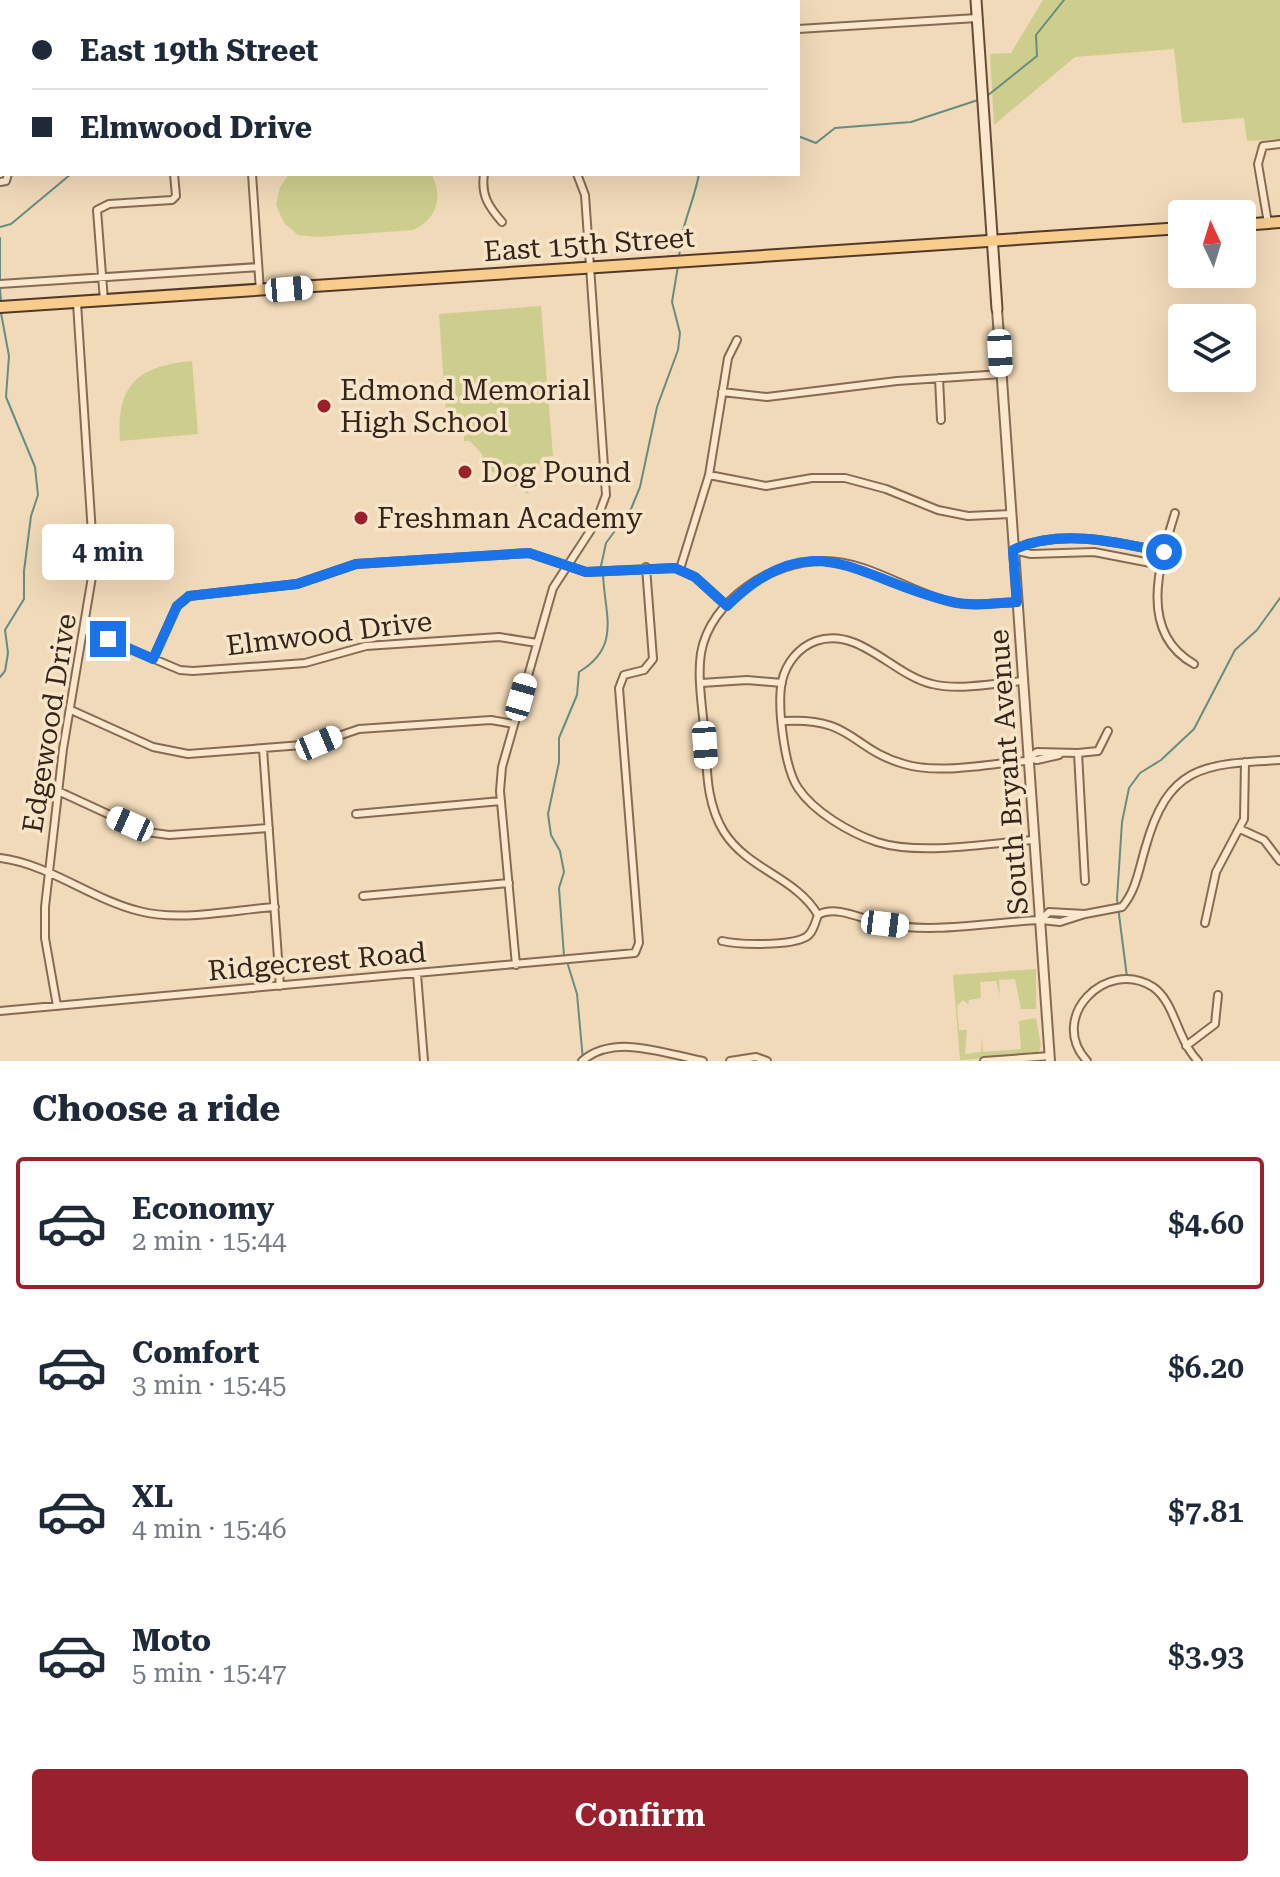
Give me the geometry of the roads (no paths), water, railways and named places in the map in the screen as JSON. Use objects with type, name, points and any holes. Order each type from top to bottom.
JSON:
[{"type":"main road","name":"South Bryant Avenue","points":[[976,0],[997,309]]},
{"type":"main road","points":[[1256,224],[1280,222]]},
{"type":"main road","name":"East 15th Street","points":[[0,307],[1168,229]]},
{"type":"street","points":[[800,29],[977,18]]},
{"type":"street","points":[[1268,223],[1258,164],[1263,146],[1280,144]]},
{"type":"street","points":[[104,301],[97,210],[109,204],[172,200],[176,196],[174,176]]},
{"type":"street","points":[[252,176],[260,291]]},
{"type":"street","points":[[484,176],[482,189],[489,207],[502,222]]},
{"type":"street","points":[[516,965],[501,801],[502,767],[553,588],[596,522],[606,495],[584,189],[578,176]]},
{"type":"street","points":[[0,284],[258,267]]},
{"type":"street","name":"Edgewood Drive","points":[[57,1006],[44,928],[48,874],[58,791],[93,579],[94,535],[77,303]]},
{"type":"street","name":"South Bryant Avenue","points":[[997,309],[1050,1058]]},
{"type":"street","points":[[680,569],[709,475],[728,358],[737,340]]},
{"type":"street","points":[[722,392],[767,397],[1002,374]]},
{"type":"street","points":[[939,378],[941,420]]},
{"type":"street","points":[[709,475],[766,486],[812,478],[845,478],[886,489],[938,510],[968,516],[1011,514]]},
{"type":"street","points":[[1175,513],[1156,596],[1159,617],[1182,657],[1194,664]]},
{"type":"street","points":[[1013,550],[1030,542],[1083,539],[1121,542],[1164,552]]},
{"type":"street","points":[[1013,550],[1031,554],[1094,552],[1161,565]]},
{"type":"street","points":[[153,659],[179,604],[194,593],[297,584],[356,564],[529,553],[549,556],[566,566],[586,572],[646,567],[680,569],[695,577],[727,606]]},
{"type":"street","points":[[818,915],[804,895],[744,855],[717,818],[708,788],[701,683],[704,641],[727,606],[777,570],[827,561],[861,568],[953,602],[1017,602]]},
{"type":"street","name":"Ridgecrest Road","points":[[0,1011],[516,965],[637,951],[639,943],[619,688],[624,675],[644,670],[653,659],[646,567]]},
{"type":"street","name":"Elmwood Drive","points":[[85,630],[153,659],[193,671],[305,663],[366,646],[507,637],[537,643]]},
{"type":"street","points":[[1023,681],[946,686],[925,683],[855,643],[835,638],[816,641],[802,649],[789,663],[782,683],[784,721],[788,764],[799,789],[819,808],[862,836],[910,848],[1034,840]]},
{"type":"street","points":[[701,683],[747,680],[782,683]]},
{"type":"street","points":[[71,710],[169,753],[315,744],[359,729],[491,720],[514,724]]},
{"type":"street","points":[[784,721],[813,721],[840,727],[892,760],[917,767],[1037,760],[1098,751],[1108,731]]},
{"type":"street","points":[[263,749],[280,986]]},
{"type":"street","points":[[1078,753],[1085,881]]},
{"type":"street","points":[[1041,920],[1049,912],[1111,912],[1129,899],[1154,816],[1176,786],[1210,767],[1280,760]]},
{"type":"street","points":[[1205,923],[1216,872],[1240,829],[1246,805],[1245,762]]},
{"type":"street","points":[[58,791],[147,832],[169,835],[269,828]]},
{"type":"street","points":[[356,814],[501,801]]},
{"type":"street","points":[[1240,829],[1264,840],[1280,861]]},
{"type":"street","points":[[0,858],[20,861],[127,907],[151,914],[275,907]]},
{"type":"street","points":[[363,896],[509,883]]},
{"type":"street","points":[[722,941],[742,944],[800,939],[810,934],[818,915],[830,911],[885,924],[919,927],[1041,920],[1060,922],[1085,914]]},
{"type":"street","points":[[417,974],[424,1061]]},
{"type":"street","points":[[1087,1061],[1076,1043],[1075,1017],[1086,995],[1104,983],[1134,980],[1154,988],[1168,1003],[1186,1046],[1198,1061]]},
{"type":"street","points":[[1186,1046],[1215,1024],[1218,995]]},
{"type":"street","points":[[582,1061],[593,1053],[614,1046],[703,1061]]},
{"type":"street","points":[[730,1061],[756,1057],[767,1061]]},
{"type":"street","points":[[984,1061],[1050,1058]]},
{"type":"waterway","points":[[987,96],[1037,56],[1036,35],[1064,0]]},
{"type":"waterway","points":[[800,137],[816,143],[835,128],[911,122],[981,99]]},
{"type":"waterway","points":[[0,227],[11,224],[69,176]]},
{"type":"waterway","points":[[679,259],[698,176]]},
{"type":"waterway","points":[[0,238],[0,282]]},
{"type":"waterway","points":[[601,566],[606,543],[631,509],[640,487],[657,407],[678,350],[680,333],[672,302],[678,266]]},
{"type":"waterway","points":[[0,288],[1,301]]},
{"type":"waterway","points":[[0,677],[5,671],[8,653],[5,630],[24,599],[31,516],[38,495],[35,467],[6,397],[9,356],[1,313]]},
{"type":"waterway","points":[[564,956],[559,888],[564,872],[560,851],[551,835],[548,814],[559,762],[559,738],[577,695],[579,672],[601,652],[606,641],[608,630],[603,575]]},
{"type":"waterway","points":[[1127,977],[1117,899],[1122,822],[1129,788],[1140,773],[1161,760],[1194,729],[1235,650],[1257,630],[1280,598]]},
{"type":"waterway","points":[[568,965],[577,994],[583,1060]]},
{"type":"place","name":"Edmond Memorial High School","points":[[324,406]]},
{"type":"place","name":"Dog Pound","points":[[465,472]]},
{"type":"place","name":"Freshman Academy","points":[[361,518]]}]
